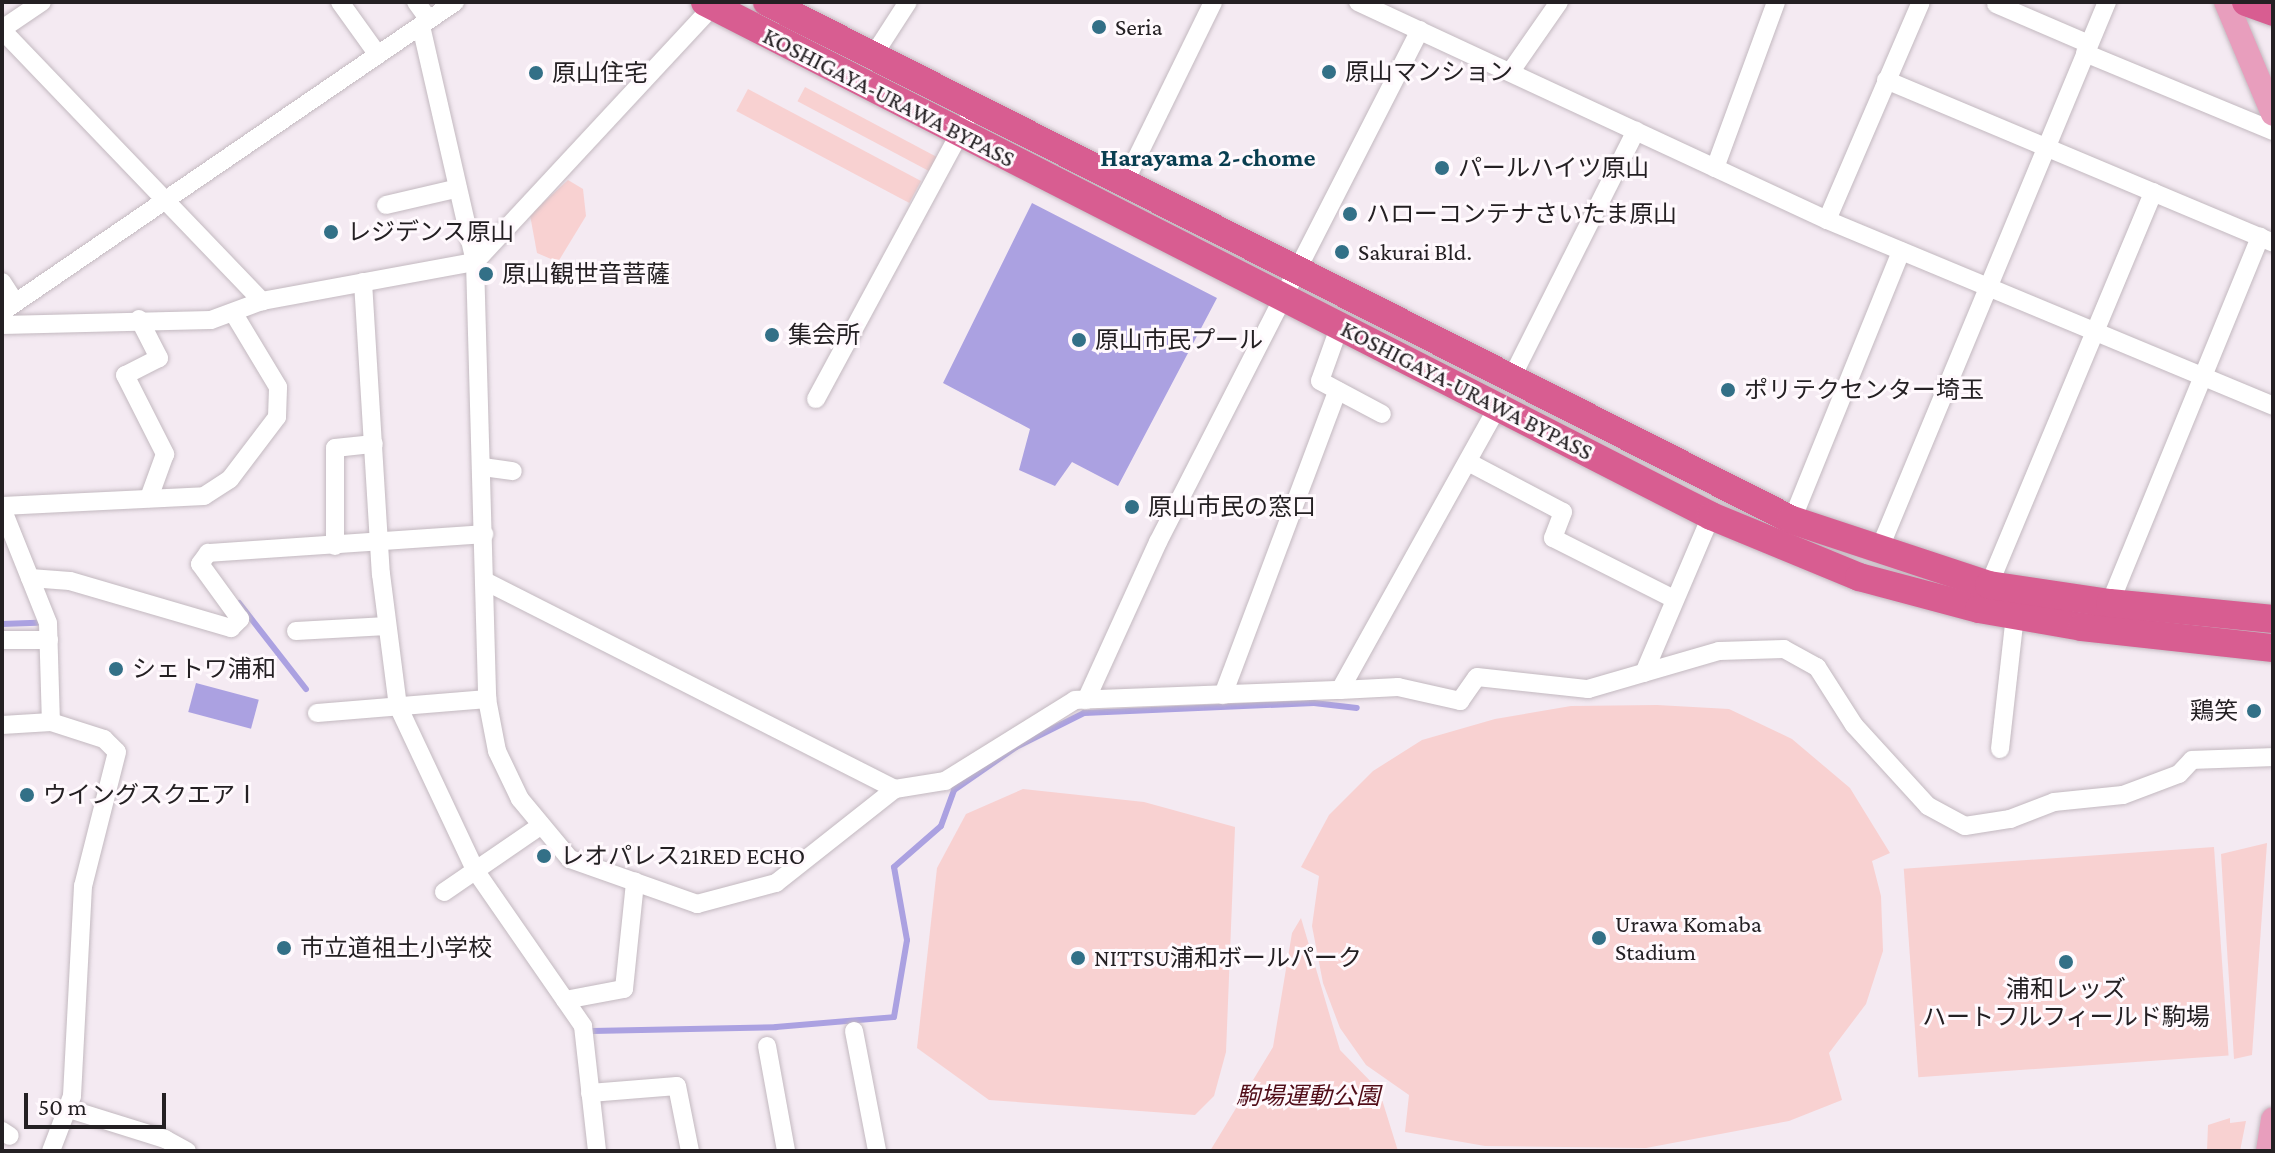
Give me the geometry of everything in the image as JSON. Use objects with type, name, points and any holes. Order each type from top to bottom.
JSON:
[{"type":"highway","name":"KOSHIGAYA-URAWA BYPASS","points":[[767,2],[1792,520],[1989,585],[2110,603],[2273,619]]},
{"type":"highway","points":[[2246,2],[2273,12]]},
{"type":"highway","name":"KOSHIGAYA-URAWA BYPASS","points":[[709,4],[959,135],[1340,325],[1711,516],[1859,577],[2015,615],[2273,648]]},
{"type":"main road","points":[[2226,2],[2273,114]]},
{"type":"main road","points":[[2268,1151],[2273,1119]]},
{"type":"street","points":[[42,2],[2,30],[170,200],[262,301]]},
{"type":"street","points":[[340,2],[378,55]]},
{"type":"street","points":[[416,2],[425,23],[455,189],[475,262],[487,699],[497,751],[540,826],[570,859],[697,904],[776,883],[895,789],[945,781],[1075,700],[1398,687],[1460,701],[1477,677],[1588,689],[1719,651],[1784,649],[1817,667],[1854,725],[1928,806],[1965,826],[2010,819],[2054,802],[2123,795],[2179,774],[2192,760],[2273,757]]},
{"type":"street","points":[[2,282],[9,307],[170,200],[455,2]]},
{"type":"street","points":[[873,56],[908,2]]},
{"type":"street","points":[[1125,182],[1213,2]]},
{"type":"street","points":[[1358,2],[1827,220],[2273,406]]},
{"type":"street","points":[[1396,20],[1405,2]]},
{"type":"street","points":[[1511,71],[1559,2]]},
{"type":"street","points":[[1715,168],[1776,2]]},
{"type":"street","points":[[1827,220],[1921,2]]},
{"type":"street","points":[[1879,550],[2107,2]]},
{"type":"street","points":[[2,325],[139,319],[211,320],[234,314],[262,301],[475,262],[709,4]]},
{"type":"street","points":[[1996,4],[2087,49],[2273,131]]},
{"type":"street","points":[[1086,700],[1158,542],[1286,298],[1420,30]]},
{"type":"street","points":[[1886,80],[2267,240],[2110,603]]},
{"type":"street","points":[[816,399],[974,107]]},
{"type":"street","points":[[1511,379],[1636,131]]},
{"type":"street","points":[[386,205],[455,189]]},
{"type":"street","points":[[1989,585],[2091,330],[2153,192]]},
{"type":"street","points":[[1792,520],[1901,251]]},
{"type":"street","points":[[363,282],[379,543],[398,706],[475,870],[583,1026],[597,1151]]},
{"type":"street","points":[[51,722],[48,623],[2,507],[204,496],[230,479],[277,417],[278,387],[234,314]]},
{"type":"street","points":[[139,319],[159,358],[125,375],[165,454],[149,498]]},
{"type":"street","points":[[1340,325],[1320,381],[1382,414]]},
{"type":"street","points":[[1223,695],[1337,391]]},
{"type":"street","points":[[1340,690],[1470,463],[1498,406]]},
{"type":"street","points":[[335,546],[335,448],[374,444]]},
{"type":"street","points":[[1470,463],[1563,512],[1553,538],[1674,599]]},
{"type":"street","points":[[483,467],[513,471]]},
{"type":"street","points":[[1644,673],[1711,516]]},
{"type":"street","points":[[30,578],[70,581],[231,628],[240,619],[200,564],[208,553],[484,534]]},
{"type":"street","points":[[485,581],[895,789]]},
{"type":"street","points":[[2000,749],[2015,615]]},
{"type":"street","points":[[296,631],[387,626]]},
{"type":"street","points":[[2,640],[49,640]]},
{"type":"street","points":[[317,713],[487,699]]},
{"type":"street","points":[[2,725],[51,722],[104,739],[117,752],[83,886],[70,1102],[51,1151]]},
{"type":"street","points":[[444,892],[540,826]]},
{"type":"street","points":[[565,1000],[624,989],[635,882]]},
{"type":"street","points":[[854,1031],[877,1151]]},
{"type":"street","points":[[767,1046],[786,1151]]},
{"type":"street","points":[[590,1093],[677,1086],[690,1151]]},
{"type":"street","points":[[70,1102],[165,1139],[187,1151]]},
{"type":"green space","points":[[805,87],[939,158],[932,172],[797,101]]},
{"type":"green space","points":[[748,89],[921,181],[909,203],[736,111]]},
{"type":"green space","points":[[568,180],[583,189],[586,216],[558,262],[537,253],[530,215]]},
{"type":"green space","name":"Urawa Komaba Stadium","points":[[1657,705],[1729,709],[1792,739],[1850,788],[1890,853],[1872,861],[1881,896],[1883,951],[1866,1004],[1829,1053],[1842,1100],[1789,1121],[1646,1148],[1485,1146],[1405,1132],[1409,1095],[1366,1065],[1340,1028],[1323,983],[1312,926],[1319,876],[1301,867],[1329,815],[1373,771],[1422,740],[1495,719],[1571,706]]},
{"type":"green space","name":"NITTSU浦和ボールパーク","points":[[1023,789],[1144,802],[1235,827],[1226,1052],[1214,1096],[1195,1115],[989,1100],[917,1048],[937,868],[966,814]]},
{"type":"green space","points":[[2267,843],[2252,1055],[2234,1059],[2221,854]]},
{"type":"green space","name":"浦和レッズ ハートフルフィールド駒場","points":[[2214,847],[2229,1055],[1918,1077],[1904,869]]},
{"type":"green space","name":"駒場運動公園","points":[[1301,918],[1340,1050],[1379,1090],[1398,1151],[1210,1151],[1273,1047],[1292,933]]},
{"type":"green space","points":[[2230,1118],[2230,1123],[2246,1121],[2240,1151],[2207,1151],[2208,1125]]},
{"type":"shaded area","name":"原山市民プール","points":[[1032,203],[1217,298],[1118,486],[1072,462],[1055,486],[1019,470],[1030,429],[943,383]]},
{"type":"shaded area","points":[[196,683],[259,700],[251,729],[188,712]]},
{"type":"waterway","points":[[239,603],[306,689]]},
{"type":"waterway","points":[[2,624],[37,623]]},
{"type":"waterway","points":[[592,1031],[776,1027],[894,1017],[907,940],[894,867],[941,826],[954,790],[1016,747],[1084,713],[1314,703],[1357,708]]},
{"type":"place","name":"Seria","points":[[1099,27]]},
{"type":"place","name":"原山マンション","points":[[1329,72]]},
{"type":"place","name":"原山住宅","points":[[536,73]]},
{"type":"place","name":"パールハイツ原山","points":[[1442,168]]},
{"type":"place","name":"ハローコンテナさいたま原山","points":[[1350,214]]},
{"type":"place","name":"レジデンス原山","points":[[331,232]]},
{"type":"place","name":"Sakurai Bld.","points":[[1342,252]]},
{"type":"place","name":"原山観世音菩薩","points":[[486,274]]},
{"type":"place","name":"集会所","points":[[772,335]]},
{"type":"place","name":"原山市民プール","points":[[1079,340]]},
{"type":"place","name":"ポリテクセンター埼玉","points":[[1728,390]]},
{"type":"place","name":"原山市民の窓口","points":[[1132,507]]},
{"type":"place","name":"シェトワ浦和","points":[[116,669]]},
{"type":"place","name":"鶏笑","points":[[2254,711]]},
{"type":"place","name":"ウイングスクエアⅠ","points":[[27,795]]},
{"type":"place","name":"レオパレス21RED ECHO","points":[[544,856]]},
{"type":"place","name":"Urawa Komaba Stadium","points":[[1599,938]]},
{"type":"place","name":"市立道祖土小学校","points":[[284,948]]},
{"type":"place","name":"NITTSU浦和ボールパーク","points":[[1078,958]]},
{"type":"place","name":"浦和レッズ ハートフルフィールド駒場","points":[[2066,962]]},
{"type":"district","name":"Harayama 2-chome","points":[[1208,158]]}]
